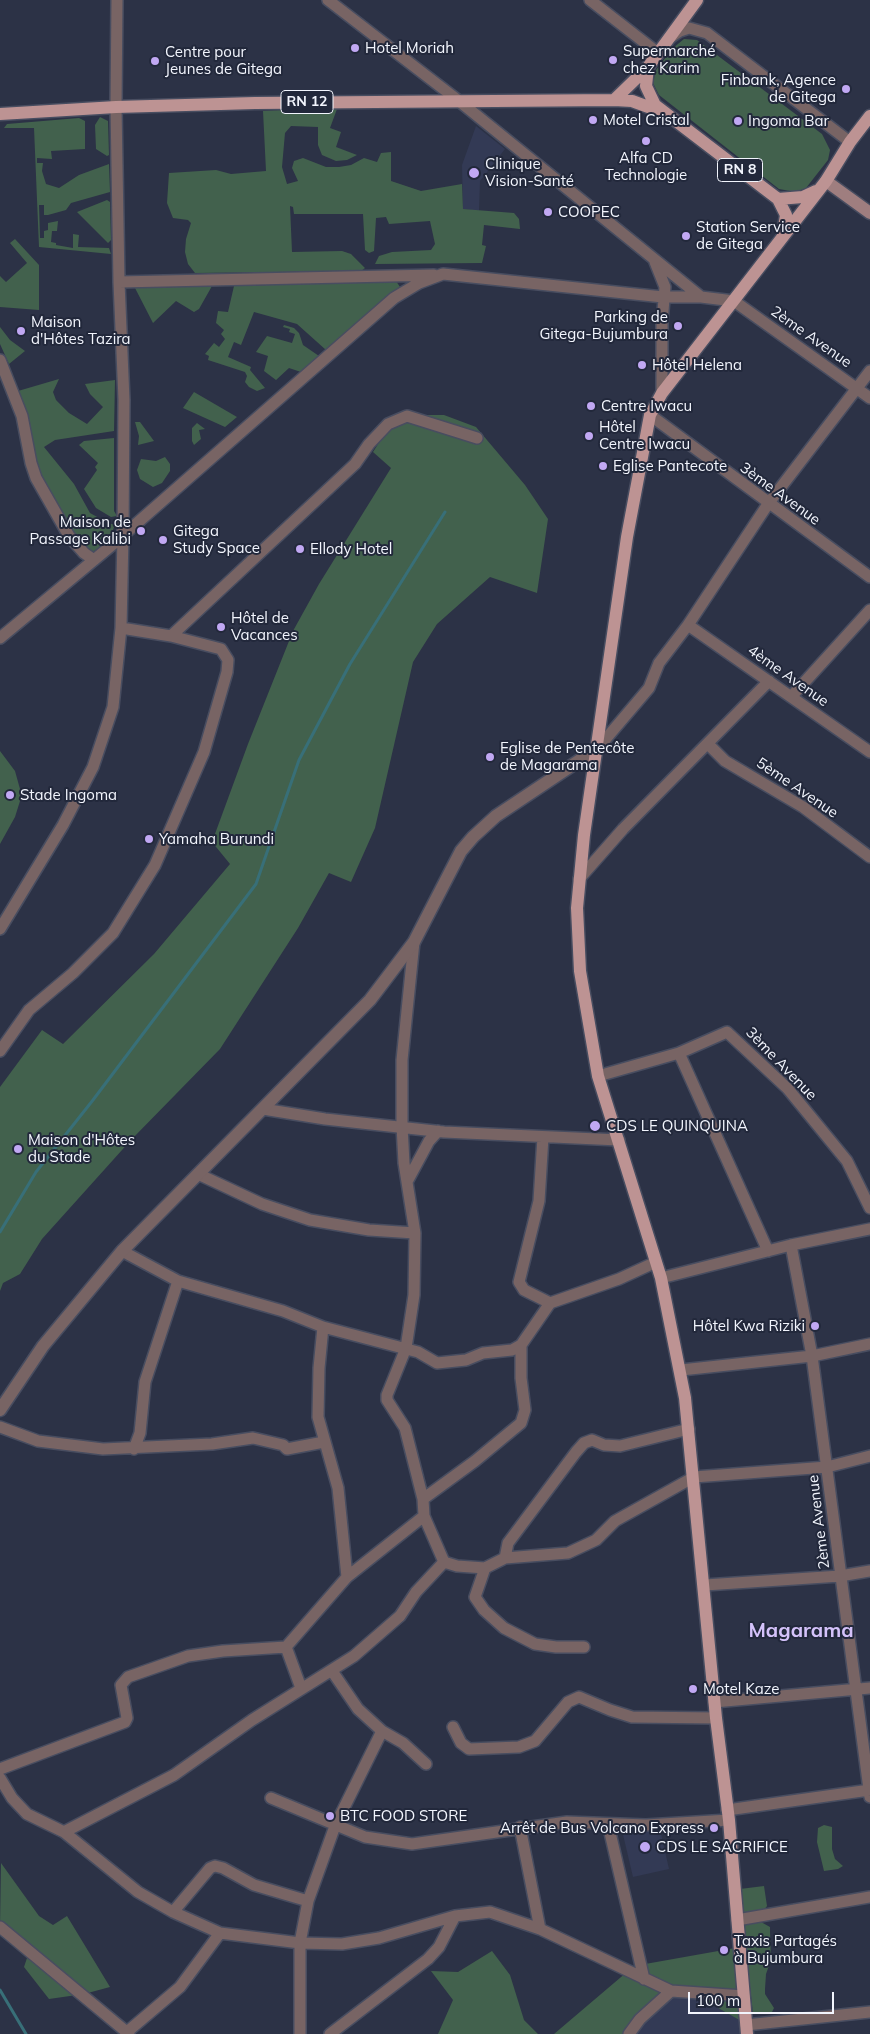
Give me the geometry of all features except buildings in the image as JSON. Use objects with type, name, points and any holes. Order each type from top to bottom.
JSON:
[{"type":"main road","points":[[614,100],[648,67],[697,0]]},
{"type":"main road","name":"RN 8","points":[[648,67],[645,78],[649,97],[655,105],[778,199]]},
{"type":"main road","name":"RN 12","points":[[0,114],[116,107],[255,103],[614,100]]},
{"type":"main road","name":"RN 8","points":[[614,100],[632,101],[665,113]]},
{"type":"main road","points":[[746,2030],[728,1815],[714,1702],[694,1477],[681,1370],[661,1278],[598,1076],[580,971],[576,908],[627,537],[650,415],[662,393],[824,184],[850,142],[870,116]]},
{"type":"main road","points":[[780,241],[785,232],[786,215],[778,199],[803,198],[824,184]]},
{"type":"main road","points":[[824,184],[870,213]]},
{"type":"street","points":[[0,929],[63,825],[93,767],[113,707],[121,628],[124,400],[119,282],[116,107],[118,0]]},
{"type":"street","points":[[328,0],[458,101],[700,297]]},
{"type":"street","points":[[590,0],[658,53]]},
{"type":"street","points":[[670,38],[680,31],[689,28],[707,33],[850,142]]},
{"type":"street","points":[[644,250],[661,270],[665,287],[662,393]]},
{"type":"street","points":[[119,282],[443,274],[664,297],[700,297],[734,301]]},
{"type":"street","points":[[0,638],[123,535],[394,298],[419,283],[443,274]]},
{"type":"street","name":"2ème Avenue","points":[[734,301],[870,398]]},
{"type":"street","points":[[0,360],[22,416],[31,463],[36,478],[69,536],[94,560]]},
{"type":"street","points":[[0,1410],[43,1346],[122,1251],[370,1000],[414,942],[461,851],[473,837],[496,816],[598,748],[642,699],[654,681],[659,663],[688,625],[768,504],[870,371]]},
{"type":"street","name":"3ème Avenue","points":[[650,415],[768,504],[870,577]]},
{"type":"street","points":[[171,636],[355,464],[369,444],[388,424],[407,416],[477,438]]},
{"type":"street","points":[[791,697],[870,610]]},
{"type":"street","name":"4ème Avenue","points":[[688,625],[870,752]]},
{"type":"street","points":[[0,1051],[29,1010],[73,974],[112,933],[155,866],[204,752],[228,672],[228,660],[221,650],[171,636],[121,628]]},
{"type":"street","points":[[579,879],[623,829],[769,681]]},
{"type":"street","name":"5ème Avenue","points":[[708,744],[725,761],[803,807],[870,857]]},
{"type":"street","points":[[414,942],[402,1060],[404,1163],[415,1233],[414,1295],[406,1348],[387,1395],[387,1400],[405,1428],[423,1499],[424,1516],[444,1562],[457,1566],[485,1568],[505,1558],[568,1553],[596,1540],[620,1518],[694,1477],[827,1467],[870,1456]]},
{"type":"street","name":"3ème Avenue","points":[[598,1076],[644,1061],[679,1053],[723,1032],[730,1034],[788,1089],[847,1161],[870,1208]]},
{"type":"street","points":[[679,1053],[768,1251]]},
{"type":"street","points":[[264,1109],[325,1119],[438,1131],[619,1140]]},
{"type":"street","points":[[408,1180],[429,1141],[438,1131]]},
{"type":"street","points":[[543,1137],[539,1201],[519,1282],[524,1290],[550,1303]]},
{"type":"street","points":[[198,1174],[262,1204],[310,1220],[369,1230],[415,1233]]},
{"type":"street","points":[[661,1278],[791,1245],[870,1229]]},
{"type":"street","name":"2ème Avenue","points":[[791,1245],[812,1356],[854,1688],[870,1793]]},
{"type":"street","points":[[122,1251],[178,1281],[283,1311],[323,1327],[406,1348],[418,1352],[432,1361],[442,1363],[466,1360],[483,1353],[512,1350],[521,1345],[550,1303],[619,1279],[656,1262]]},
{"type":"street","points":[[134,1449],[140,1433],[145,1382],[178,1281]]},
{"type":"street","points":[[323,1327],[317,1391],[318,1417],[324,1442],[334,1468],[338,1488],[347,1577]]},
{"type":"street","points":[[681,1370],[812,1356],[870,1344]]},
{"type":"street","points":[[423,1499],[490,1450],[521,1423],[525,1410],[521,1378],[521,1345]]},
{"type":"street","points":[[0,1427],[38,1441],[70,1446],[134,1449],[212,1444],[253,1438],[283,1445],[287,1449],[324,1442]]},
{"type":"street","points":[[505,1558],[508,1543],[584,1443],[592,1440],[604,1445],[620,1446],[689,1429]]},
{"type":"street","points":[[0,1769],[126,1722],[127,1718],[121,1685],[128,1677],[188,1656],[223,1651],[286,1647],[347,1577],[424,1516]]},
{"type":"street","points":[[64,1832],[174,1775],[301,1688],[354,1656],[400,1616],[422,1585],[444,1562]]},
{"type":"street","points":[[485,1568],[475,1597],[477,1602],[495,1620],[513,1634],[535,1644],[556,1648],[584,1648]]},
{"type":"street","points":[[704,1586],[840,1576],[870,1571]]},
{"type":"street","points":[[286,1647],[301,1688]]},
{"type":"street","points":[[332,1671],[358,1709],[382,1731],[403,1743],[426,1764]]},
{"type":"street","points":[[714,1702],[870,1688]]},
{"type":"street","points":[[453,1727],[462,1743],[469,1749],[519,1747],[535,1740],[568,1702],[579,1697],[632,1717],[716,1718]]},
{"type":"street","points":[[300,2034],[300,1943],[308,1901],[335,1826],[382,1731]]},
{"type":"street","points":[[0,1778],[12,1798],[27,1814],[64,1832],[121,1879],[173,1912],[220,1933],[300,1943],[342,1944],[379,1938],[455,1916],[490,1912],[540,1929],[671,1991],[744,1996]]},
{"type":"street","points":[[271,1798],[365,1837],[412,1844],[520,1827],[567,1822],[646,1825],[728,1815],[870,1793]]},
{"type":"street","points":[[608,1824],[644,1979]]},
{"type":"street","points":[[520,1827],[540,1929]]},
{"type":"street","points":[[173,1912],[210,1868],[215,1866],[223,1868],[254,1885],[308,1901]]},
{"type":"street","points":[[737,1920],[870,1898]]},
{"type":"street","points":[[330,2034],[428,1959],[438,1947],[455,1916]]},
{"type":"street","points":[[0,1927],[128,2033],[180,1987],[220,1933]]},
{"type":"street","points":[[629,2034],[640,2019],[671,1991]]},
{"type":"street","points":[[746,2030],[870,2012]]},
{"type":"shaded area","name":"Clinique Vision-Santé","points":[[476,126],[505,149],[480,181],[479,211],[463,209],[462,165]]},
{"type":"shaded area","name":"CDS LE SACRIFICE","points":[[659,1825],[669,1869],[633,1877],[621,1826]]},
{"type":"shaded area","points":[[681,1994],[706,2001],[741,2021],[742,2034],[632,2034],[651,2011]]},
{"type":"green space","points":[[684,39],[697,40],[822,134],[830,150],[828,160],[806,188],[796,192],[779,189],[659,95],[653,83],[656,70],[673,48]]},
{"type":"green space","points":[[337,109],[330,128],[341,132],[336,147],[357,155],[347,160],[336,161],[322,155],[318,145],[318,127],[291,126],[285,133],[282,167],[287,184],[298,181],[292,168],[294,161],[303,158],[326,167],[339,167],[351,165],[364,158],[377,162],[381,153],[391,152],[391,181],[421,191],[462,184],[463,209],[514,213],[519,219],[520,229],[484,225],[482,245],[486,246],[482,263],[375,264],[379,256],[392,252],[431,250],[435,244],[430,221],[389,224],[386,217],[376,218],[374,251],[369,253],[365,250],[363,214],[294,214],[293,207],[290,206],[292,252],[342,251],[351,254],[365,268],[361,271],[195,273],[188,264],[185,252],[186,239],[191,223],[188,220],[173,218],[167,203],[169,173],[216,170],[231,174],[266,171],[263,111]]},
{"type":"green space","points":[[100,117],[108,121],[109,155],[107,156],[96,149],[95,125]]},
{"type":"green space","points":[[79,118],[85,121],[85,149],[51,151],[52,159],[37,158],[37,163],[43,163],[42,171],[46,184],[59,188],[79,175],[109,164],[110,192],[71,203],[66,210],[48,215],[44,215],[44,205],[39,205],[40,238],[44,238],[44,231],[48,230],[48,223],[58,221],[57,231],[52,231],[51,242],[56,243],[56,245],[73,248],[73,234],[79,235],[78,247],[109,248],[111,254],[39,247],[34,128],[4,128],[7,124]]},
{"type":"green space","points":[[107,200],[110,202],[111,240],[108,243],[77,212]]},
{"type":"green space","points":[[15,239],[39,265],[39,310],[0,307],[0,276],[6,282],[27,263],[10,243]]},
{"type":"green space","points":[[396,281],[400,287],[326,350],[297,324],[254,312],[241,345],[234,342],[228,357],[251,367],[250,370],[265,388],[257,391],[249,387],[245,382],[247,376],[245,372],[208,360],[209,356],[205,354],[214,343],[219,347],[225,339],[221,334],[224,330],[216,323],[218,311],[228,312],[234,286]]},
{"type":"green space","points":[[212,286],[199,309],[194,312],[176,301],[153,323],[135,288]]},
{"type":"green space","points":[[284,325],[294,328],[299,333],[303,345],[319,356],[301,372],[289,368],[276,380],[264,371],[268,356],[256,352],[267,336],[292,343],[295,334],[289,332],[290,329],[283,327]]},
{"type":"green space","points":[[0,327],[10,340],[25,351],[9,364],[0,344]]},
{"type":"green space","points":[[59,379],[53,392],[56,400],[69,413],[87,424],[103,407],[90,394],[85,384],[115,380],[114,431],[55,440],[44,447],[74,484],[90,513],[110,524],[115,524],[110,539],[90,553],[79,544],[37,469],[26,414],[18,391]]},
{"type":"green space","points":[[194,392],[237,417],[225,427],[183,408]]},
{"type":"green space","points":[[413,415],[444,415],[476,427],[525,485],[548,519],[537,593],[490,577],[437,624],[413,662],[375,828],[351,882],[329,873],[298,928],[220,1049],[131,1140],[42,1239],[20,1274],[3,1283],[0,1291],[0,1087],[42,1030],[63,1044],[154,954],[230,864],[212,842],[248,744],[293,631],[319,584],[391,468],[373,452],[387,430]]},
{"type":"green space","points":[[135,422],[140,422],[154,441],[138,445],[139,436]]},
{"type":"green space","points":[[197,423],[205,429],[199,430],[201,439],[194,445],[192,441],[192,428]]},
{"type":"green space","points":[[114,438],[114,511],[117,516],[111,517],[96,508],[84,489],[97,470],[95,467],[98,463],[79,445],[84,441]]},
{"type":"green space","points":[[165,457],[170,464],[170,471],[162,483],[153,487],[140,479],[137,470],[141,459],[156,461]]},
{"type":"green space","name":"Stade Ingoma","points":[[0,751],[15,771],[20,789],[20,801],[15,817],[0,844]]},
{"type":"green space","points":[[824,1825],[832,1827],[832,1849],[835,1859],[843,1866],[838,1869],[824,1871],[817,1842],[818,1828]]},
{"type":"green space","points":[[1,1863],[39,1916],[53,1925],[67,1916],[110,1987],[84,1994],[49,1999],[24,1967],[30,1949],[0,1927]]},
{"type":"green space","points":[[764,1886],[767,1906],[764,1910],[745,1913],[742,1910],[740,1889]]},
{"type":"green space","points":[[761,1922],[770,1927],[771,1960],[766,1974],[765,1994],[774,2008],[771,2014],[753,2014],[743,1923]]},
{"type":"green space","points":[[735,1948],[741,2021],[690,1992],[681,1994],[651,2011],[632,2034],[554,2034],[634,1966]]},
{"type":"green space","points":[[492,1951],[510,1975],[524,2020],[538,2034],[438,2034],[453,2000],[431,1971],[458,1972]]},
{"type":"waterway","points":[[0,1232],[36,1172],[93,1100],[256,884],[299,760],[350,664],[445,512]]},
{"type":"waterway","points":[[0,1990],[26,2034]]},
{"type":"place","name":"Hotel Moriah","points":[[355,48]]},
{"type":"place","name":"Supermarché chez Karim","points":[[613,60]]},
{"type":"place","name":"Centre pour Jeunes de Gitega","points":[[155,61]]},
{"type":"place","name":"Finbank, Agence de Gitega","points":[[846,89]]},
{"type":"place","name":"Motel Cristal","points":[[593,120]]},
{"type":"place","name":"Ingoma Bar","points":[[738,121]]},
{"type":"place","name":"Alfa CD Technologie","points":[[646,141]]},
{"type":"place","name":"Clinique Vision-Santé","points":[[474,173]]},
{"type":"place","name":"COOPEC","points":[[548,212]]},
{"type":"place","name":"Station Service de Gitega","points":[[686,236]]},
{"type":"place","name":"Parking de Gitega-Bujumbura","points":[[678,326]]},
{"type":"place","name":"Maison d'Hôtes Tazira","points":[[21,331]]},
{"type":"place","name":"Hôtel Helena","points":[[642,365]]},
{"type":"place","name":"Centre Iwacu","points":[[591,406]]},
{"type":"place","name":"Hôtel Centre Iwacu","points":[[589,436]]},
{"type":"place","name":"Eglise Pantecote","points":[[603,466]]},
{"type":"place","name":"Maison de Passage Kalibi","points":[[141,531]]},
{"type":"place","name":"Gitega Study Space","points":[[163,540]]},
{"type":"place","name":"Ellody Hotel","points":[[300,549]]},
{"type":"place","name":"Hôtel de Vacances","points":[[221,627]]},
{"type":"place","name":"Eglise de Pentecôte de Magarama","points":[[490,757]]},
{"type":"place","name":"Stade Ingoma","points":[[10,795]]},
{"type":"place","name":"Yamaha Burundi","points":[[149,839]]},
{"type":"place","name":"CDS LE QUINQUINA","points":[[595,1126]]},
{"type":"place","name":"Maison d'Hôtes du Stade","points":[[18,1149]]},
{"type":"place","name":"Hôtel Kwa Riziki","points":[[815,1326]]},
{"type":"place","name":"Motel Kaze","points":[[693,1689]]},
{"type":"place","name":"BTC FOOD STORE","points":[[330,1816]]},
{"type":"place","name":"Arrêt de Bus Volcano Express","points":[[714,1828]]},
{"type":"place","name":"CDS LE SACRIFICE","points":[[645,1847]]},
{"type":"place","name":"Taxis Partagés à Bujumbura","points":[[724,1950]]},
{"type":"district","name":"Magarama","points":[[801,1631]]}]
